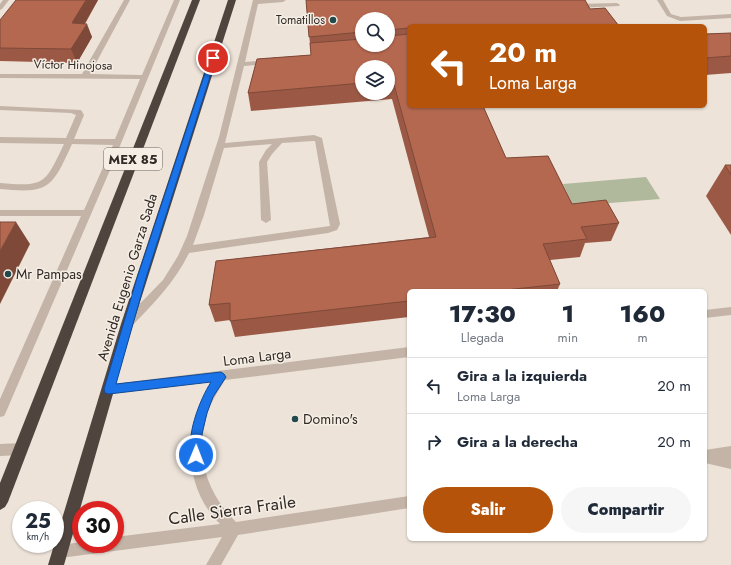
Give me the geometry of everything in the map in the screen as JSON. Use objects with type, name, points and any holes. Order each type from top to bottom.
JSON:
[{"type":"highway","name":"MEX 85","points":[[22,450],[71,318],[196,0]]},
{"type":"highway","name":"Avenida Eugenio Garza Sada","points":[[64,538],[127,324],[232,0]]},
{"type":"highway","points":[[0,502],[22,450]]},
{"type":"highway","name":"Avenida Eugenio Garza Sada","points":[[56,565],[59,553]]},
{"type":"street","points":[[0,8],[6,0]]},
{"type":"street","points":[[85,76],[127,0]]},
{"type":"street","points":[[0,412],[177,0]]},
{"type":"street","points":[[127,324],[166,284],[186,250],[200,214],[221,146],[256,1],[283,0]]},
{"type":"street","points":[[660,0],[669,15],[680,19],[731,16]]},
{"type":"street","points":[[565,6],[617,5]]},
{"type":"street","points":[[242,64],[274,61]]},
{"type":"street","name":"Víctor Hinojosa","points":[[0,76],[145,77]]},
{"type":"street","points":[[0,108],[78,112],[80,115],[70,141],[50,179],[44,185],[36,187],[0,186]]},
{"type":"street","points":[[186,250],[334,228],[335,222],[319,140],[314,138],[221,146]]},
{"type":"street","points":[[0,140],[117,142]]},
{"type":"street","points":[[266,220],[264,162],[269,152],[280,141]]},
{"type":"street","points":[[0,213],[86,213]]},
{"type":"street","points":[[707,314],[731,311]]},
{"type":"street","name":"Loma Larga","points":[[109,389],[221,377],[407,352]]},
{"type":"street","points":[[213,565],[234,530],[219,513],[208,495],[200,476],[196,455],[197,434],[201,413],[209,394],[221,377]]},
{"type":"street","points":[[0,450],[22,450]]},
{"type":"street","points":[[707,457],[731,452]]},
{"type":"street","points":[[707,457],[731,463]]},
{"type":"street","name":"Calle Sierra Fraile","points":[[64,551],[234,530],[407,502]]},
{"type":"green space","points":[[646,177],[660,199],[573,206],[563,184]]},
{"type":"building","points":[[16,0],[86,0],[72,23],[87,24],[71,49],[0,48],[0,20]]},
{"type":"building","points":[[306,0],[585,0],[590,9],[605,8],[617,24],[407,24],[407,28],[395,29],[395,12],[355,12],[355,33],[309,37]]},
{"type":"building","points":[[731,33],[731,56],[707,58],[707,34]]},
{"type":"building","points":[[407,34],[407,108],[484,108],[506,158],[548,156],[572,204],[606,200],[619,223],[581,227],[587,239],[543,244],[560,284],[515,289],[407,289],[407,301],[230,321],[230,303],[209,305],[216,261],[436,237],[395,88],[395,60],[355,60],[355,84],[248,93],[257,59],[311,55],[310,43],[355,40],[355,52],[395,52],[395,35]]},
{"type":"building","points":[[725,165],[731,165],[731,175]]},
{"type":"building","points":[[0,222],[16,222],[0,251]]},
{"type":"place","name":"Tomatillos","points":[[333,20]]},
{"type":"place","name":"Mr Pampas","points":[[8,274]]},
{"type":"place","name":"Domino's","points":[[295,419]]},
{"type":"route","points":[[196,455],[197,434],[201,413],[209,394],[221,377],[109,389],[127,324],[213,58]]}]
